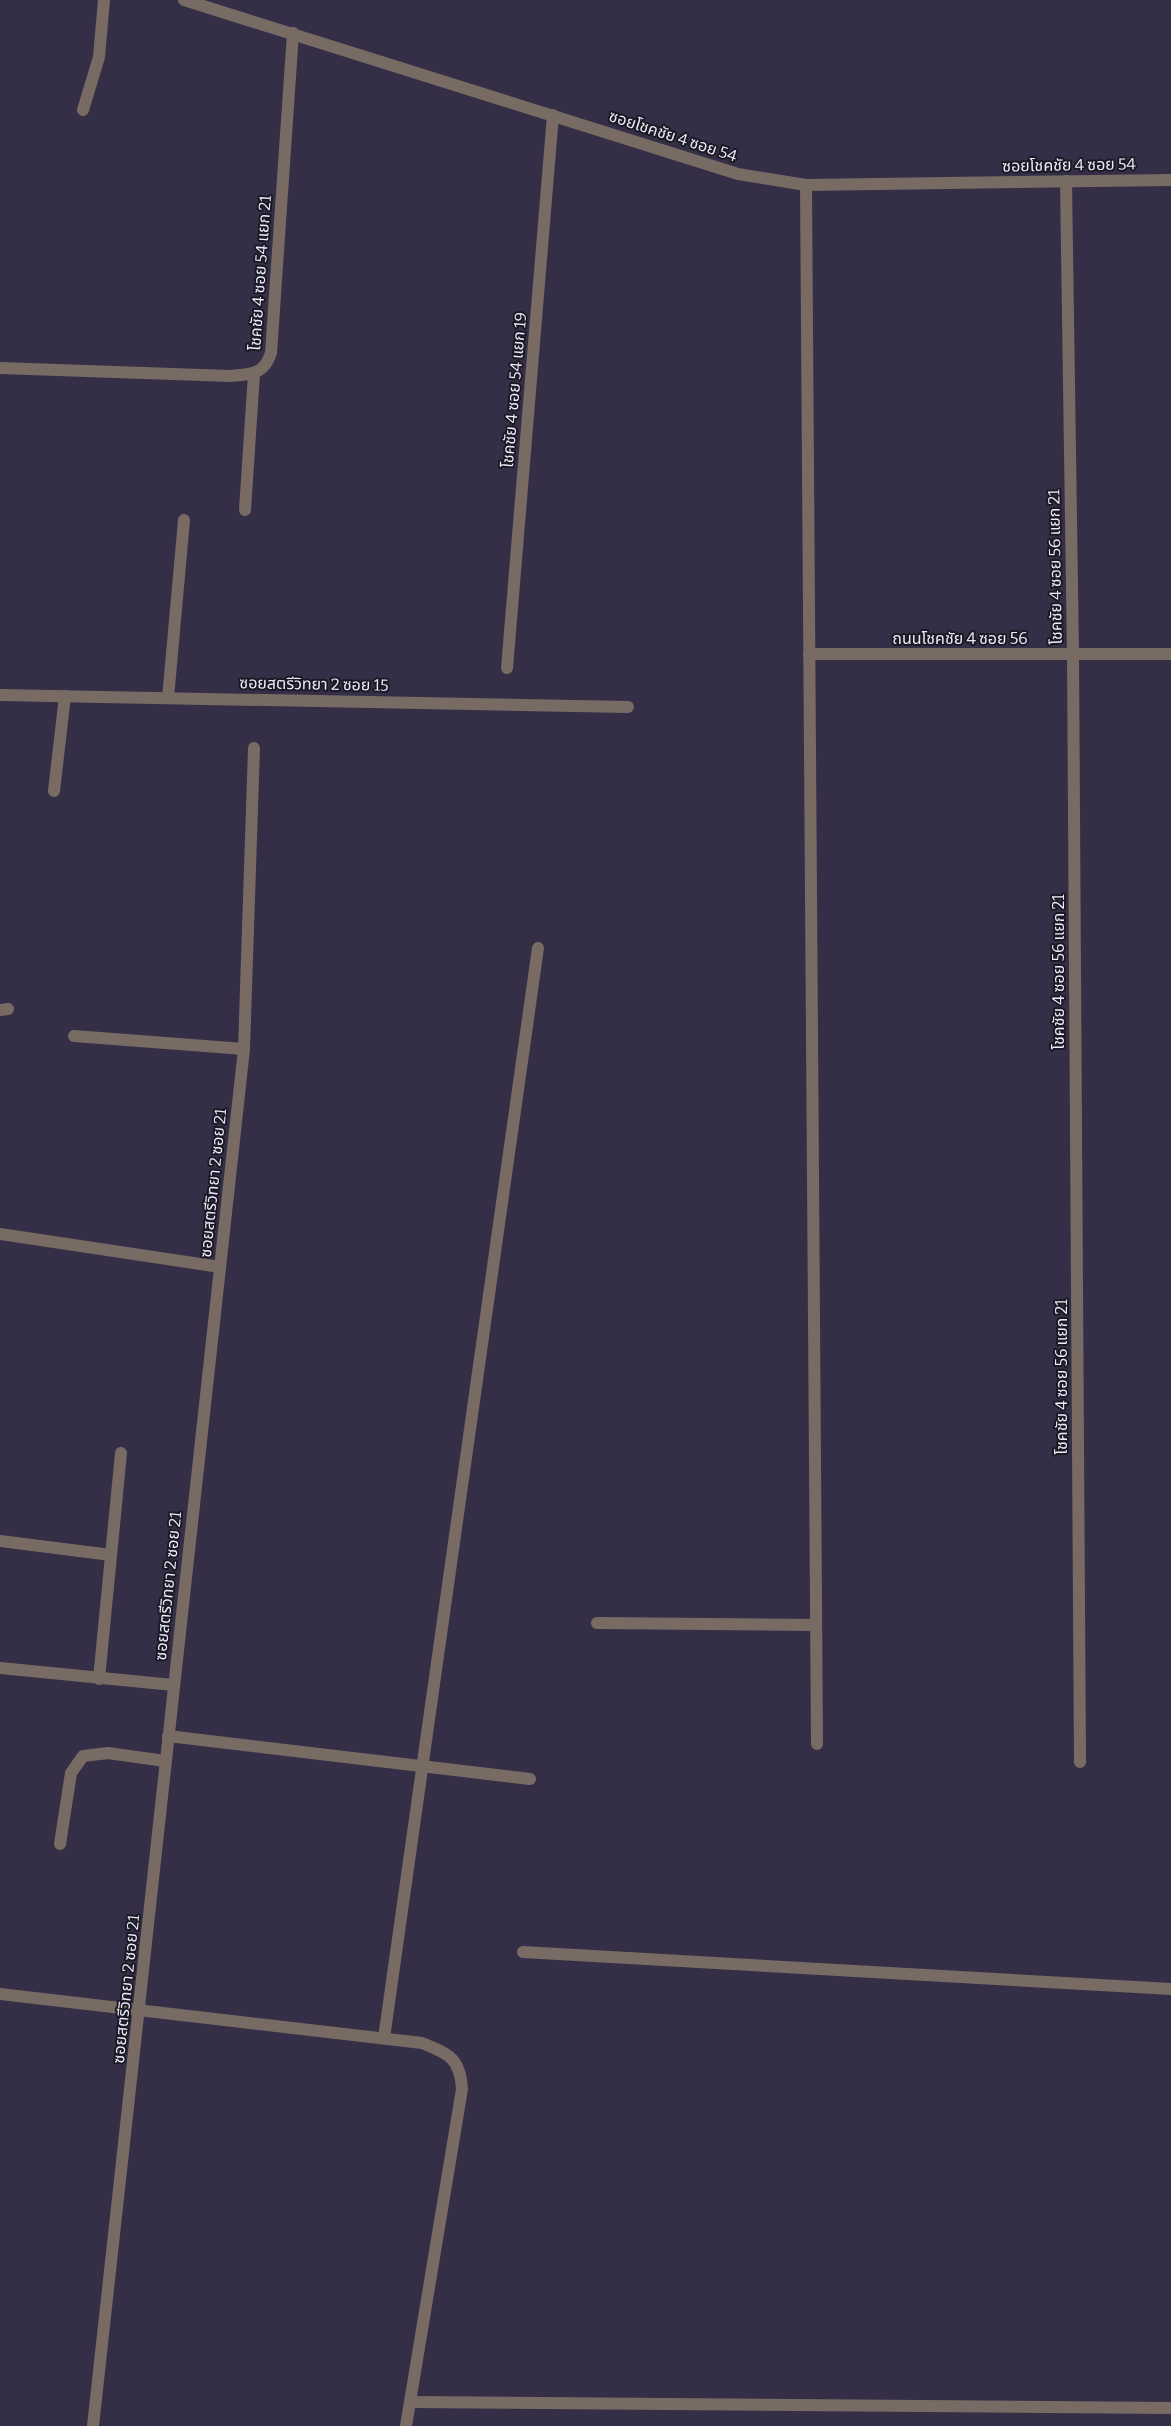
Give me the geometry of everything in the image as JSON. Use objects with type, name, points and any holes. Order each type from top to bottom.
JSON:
[{"type":"street","points":[[83,110],[99,57],[104,0]]},
{"type":"street","name":"ซอยโชคชัย 4 ซอย 54","points":[[184,0],[294,32],[738,174],[806,185],[1171,180]]},
{"type":"street","name":"โชคชัย 4 ซอย 54 แยก 21","points":[[0,368],[230,376],[254,374],[268,364],[271,353],[294,32]]},
{"type":"street","name":"โชคชัย 4 ซอย 54 แยก 19","points":[[507,668],[553,115]]},
{"type":"street","name":"โชคชัย 4 ซอย 56 แยก 21","points":[[1066,181],[1073,654],[1080,1762]]},
{"type":"street","points":[[806,185],[817,1744]]},
{"type":"street","points":[[245,510],[254,374]]},
{"type":"street","points":[[168,698],[184,520]]},
{"type":"street","name":"ถนนโชคชัย 4 ซอย 56","points":[[809,654],[1171,654]]},
{"type":"street","name":"ซอยสตรีวิทยา 2 ซอย 15","points":[[0,695],[628,707]]},
{"type":"street","points":[[54,791],[65,696]]},
{"type":"street","name":"ซอยสตรีวิทยา 2 ซอย 21","points":[[93,2426],[244,1048],[254,748]]},
{"type":"street","points":[[384,2038],[538,948]]},
{"type":"street","points":[[74,1036],[244,1048]]},
{"type":"street","points":[[0,1234],[220,1267]]},
{"type":"street","points":[[99,1679],[121,1453]]},
{"type":"street","points":[[0,1542],[111,1555]]},
{"type":"street","points":[[598,1623],[816,1625]]},
{"type":"street","points":[[0,1668],[173,1685]]},
{"type":"street","points":[[168,1736],[530,1778]]},
{"type":"street","points":[[60,1844],[71,1773],[83,1756],[108,1753],[165,1760]]},
{"type":"street","points":[[523,1952],[1171,1989]]},
{"type":"street","points":[[0,1994],[422,2043],[454,2058],[461,2073],[462,2089],[406,2426]]},
{"type":"street","points":[[410,2402],[1171,2408]]}]
